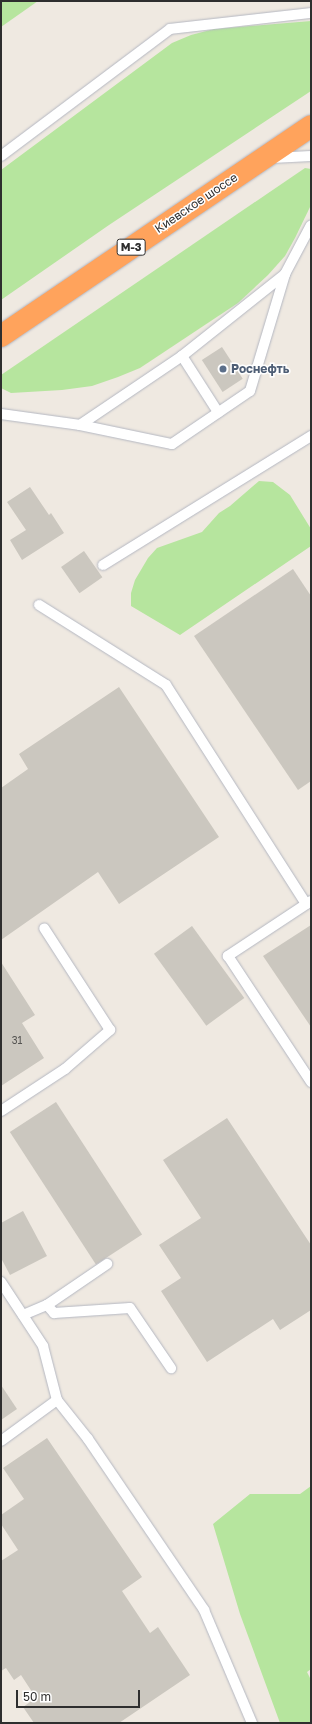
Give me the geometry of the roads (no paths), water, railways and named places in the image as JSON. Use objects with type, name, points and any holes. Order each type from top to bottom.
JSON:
[{"type":"highway","name":"Киевское шоссе","points":[[1,336],[311,126]]},
{"type":"lane","points":[[1,156],[170,29],[311,13]]},
{"type":"lane","points":[[262,158],[311,156]]},
{"type":"lane","points":[[1,414],[80,426],[172,444],[250,391],[285,274],[311,225]]},
{"type":"lane","points":[[80,426],[182,356],[285,274]]},
{"type":"lane","points":[[182,356],[218,412]]},
{"type":"lane","points":[[103,565],[311,436]]},
{"type":"lane","points":[[39,605],[166,685],[309,903],[228,956],[309,1075]]},
{"type":"lane","points":[[1,1111],[65,1069],[110,1030],[44,928]]},
{"type":"lane","points":[[23,1315],[47,1304],[107,1264]]},
{"type":"lane","points":[[1,1282],[43,1346],[57,1400],[88,1439],[204,1610],[252,1723]]},
{"type":"lane","points":[[47,1304],[54,1312],[130,1308],[171,1368]]},
{"type":"lane","points":[[1,1442],[57,1400]]},
{"type":"place","name":"Роснефть","points":[[223,369]]}]
